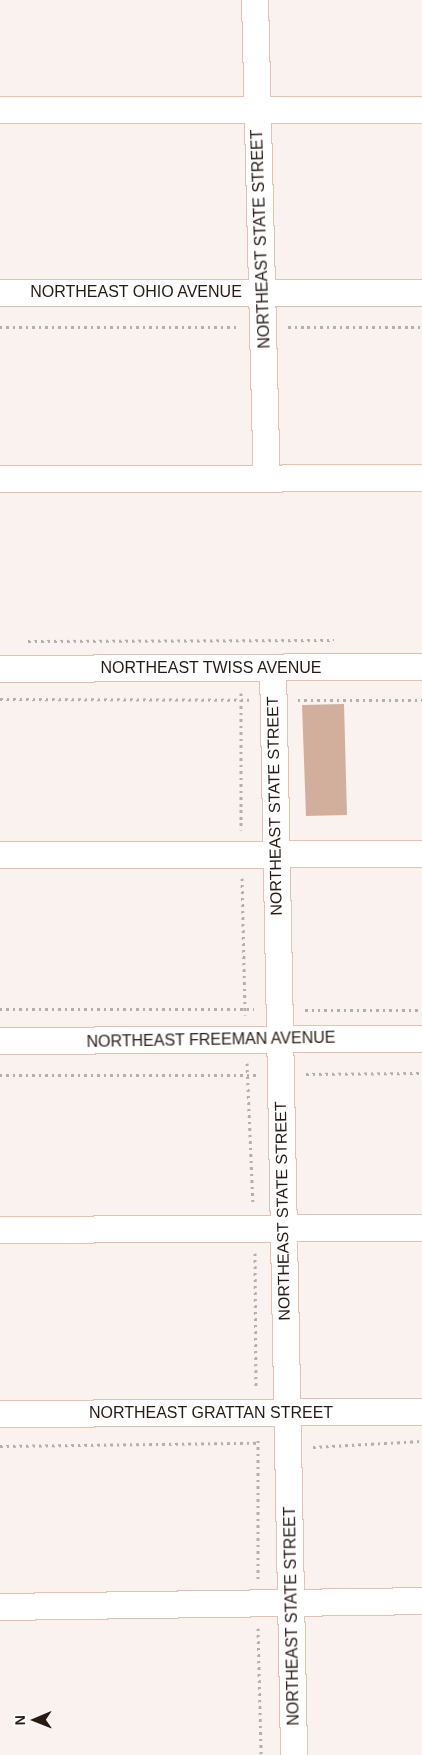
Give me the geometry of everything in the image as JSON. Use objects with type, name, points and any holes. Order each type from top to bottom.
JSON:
[{"type":"street","name":"NORTHEAST STATE STREET","points":[[255,0],[267,478]]},
{"type":"street","points":[[0,110],[422,110]]},
{"type":"street","name":"NORTHEAST OHIO AVENUE","points":[[0,293],[422,293]]},
{"type":"street","points":[[0,479],[422,478]]},
{"type":"street","name":"NORTHEAST TWISS AVENUE","points":[[0,669],[422,667]]},
{"type":"street","name":"NORTHEAST STATE STREET","points":[[273,668],[294,1755]]},
{"type":"street","points":[[0,855],[422,854]]},
{"type":"street","name":"NORTHEAST FREEMAN AVENUE","points":[[0,1041],[246,1042],[422,1039]]},
{"type":"street","points":[[0,1230],[422,1228]]},
{"type":"street","name":"NORTHEAST GRATTAN STREET","points":[[0,1414],[422,1412]]},
{"type":"street","points":[[0,1607],[291,1601],[422,1601]]},
{"type":"path","points":[[0,327],[422,327]]},
{"type":"path","points":[[234,639],[242,700],[241,854],[244,1010],[254,1229],[258,1442],[260,1755]]},
{"type":"path","points":[[19,641],[345,640]]},
{"type":"path","points":[[0,699],[422,700]]},
{"type":"path","points":[[0,1008],[422,1010]]},
{"type":"path","points":[[0,1075],[281,1076],[422,1073]]},
{"type":"path","points":[[0,1446],[258,1442],[288,1449],[422,1441]]},
{"type":"building","points":[[344,704],[347,815],[306,816],[302,705]]}]
